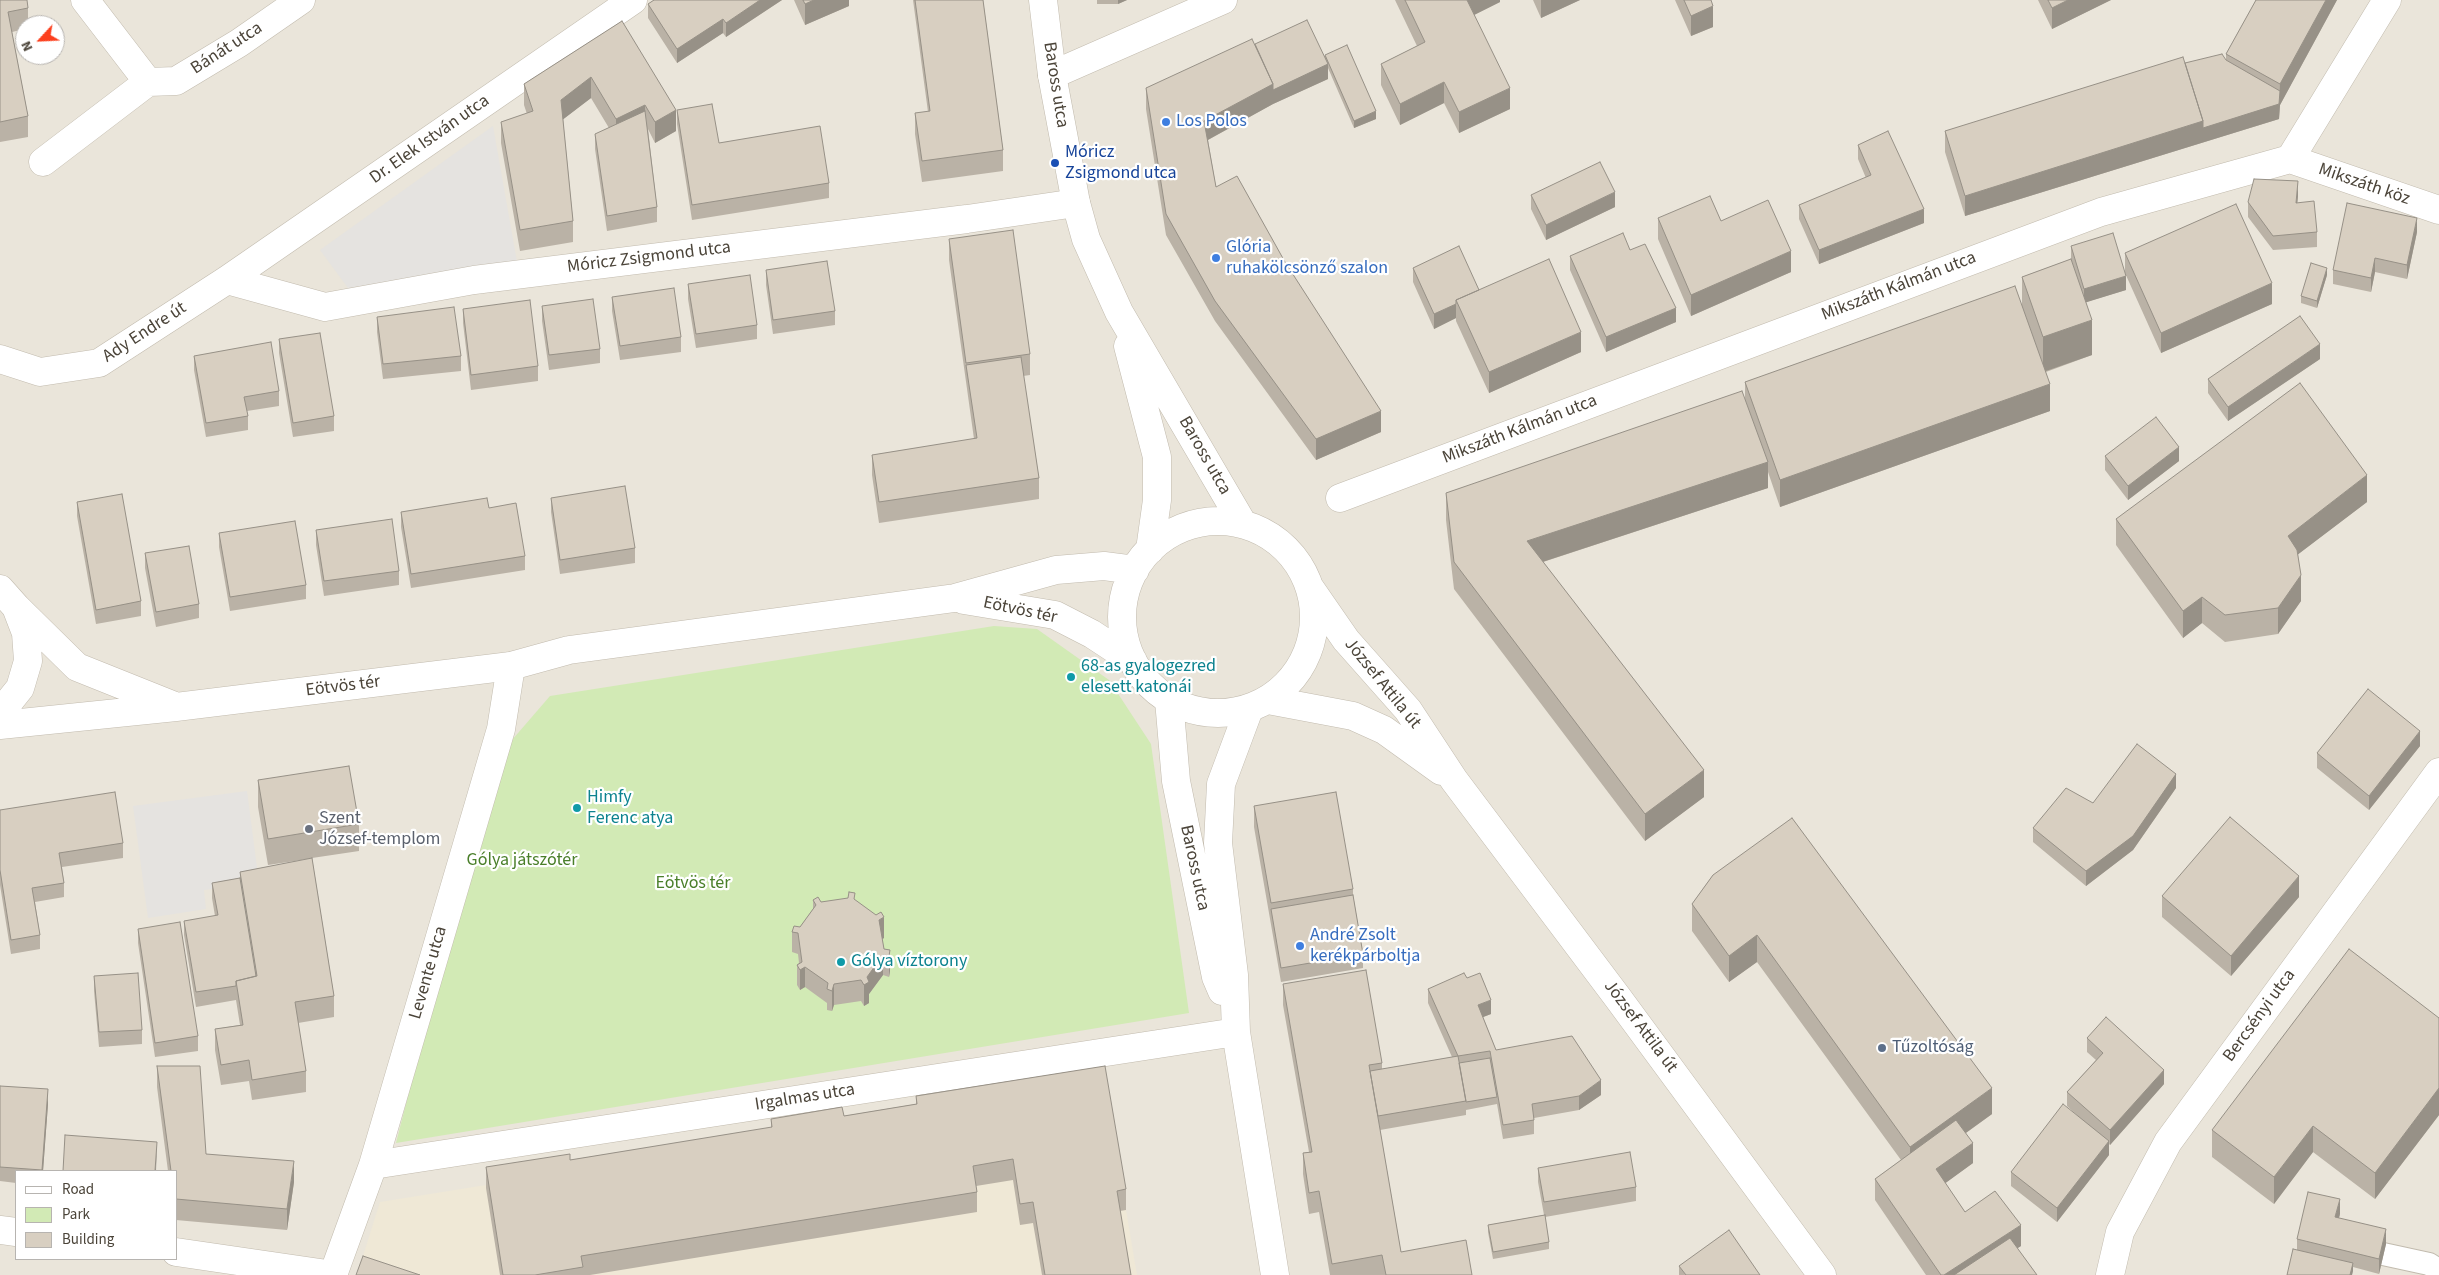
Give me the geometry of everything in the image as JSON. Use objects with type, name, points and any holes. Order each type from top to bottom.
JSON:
[{"type":"street","points":[[43,162],[148,82],[85,0]]},
{"type":"street","name":"Bánát utca","points":[[148,82],[176,81],[239,43],[301,0]]},
{"type":"street","name":"Dr. Elek István utca","points":[[227,280],[634,0]]},
{"type":"street","name":"Baross utca","points":[[1042,0],[1052,75],[1076,203],[1086,239],[1119,312],[1243,524]]},
{"type":"street","points":[[1052,75],[1223,0]]},
{"type":"street","points":[[2290,159],[2387,0]]},
{"type":"street","name":"Mikszáth köz","points":[[2290,159],[2439,210]]},
{"type":"street","name":"Mikszáth Kálmán utca","points":[[1340,498],[2101,212],[2290,159]]},
{"type":"street","name":"Móricz Zsigmond utca","points":[[227,280],[325,307],[474,280],[967,219],[1076,203]]},
{"type":"street","name":"Ady Endre út","points":[[0,358],[40,372],[99,363],[227,280]]},
{"type":"street","name":"Baross utca","points":[[1119,312],[1157,457],[1157,500],[1142,560],[1127,587],[1123,625],[1133,662]]},
{"type":"street","points":[[1133,662],[1142,677],[1169,700],[1186,708],[1206,713],[1228,713],[1258,704],[1285,687],[1299,671],[1308,652],[1314,631],[1314,609],[1310,588],[1301,568],[1288,551],[1268,534],[1243,524],[1223,521],[1202,522],[1183,528],[1165,537],[1142,560]]},
{"type":"street","name":"Eötvös tér","points":[[0,725],[176,707],[511,666],[569,650],[955,598],[1056,570],[1104,566],[1142,560]]},
{"type":"street","name":"József Attila út","points":[[1310,588],[1346,640],[1408,710],[1454,780],[1618,998],[1822,1275]]},
{"type":"street","points":[[0,713],[20,688],[28,661],[26,633],[8,598]]},
{"type":"street","name":"Eötvös tér","points":[[8,598],[77,667],[176,707]]},
{"type":"street","name":"Eötvös tér","points":[[955,598],[1055,615],[1092,634],[1133,662]]},
{"type":"street","name":"Levente utca","points":[[333,1275],[373,1165],[501,730],[511,666]]},
{"type":"street","name":"Baross utca","points":[[1169,700],[1176,781],[1216,977],[1236,1032]]},
{"type":"street","name":"Baross utca","points":[[1258,704],[1221,784],[1218,843],[1234,975],[1236,1032],[1275,1275]]},
{"type":"street","name":"József Attila út","points":[[1258,704],[1353,716],[1384,730],[1454,780]]},
{"type":"street","name":"Bercsényi utca","points":[[2110,1275],[2120,1232],[2168,1142],[2429,806],[2439,772]]},
{"type":"street","name":"Irgalmas utca","points":[[373,1165],[1236,1032]]},
{"type":"street","points":[[0,1230],[15,1232]]},
{"type":"street","points":[[178,1252],[333,1275]]},
{"type":"lane","points":[[2383,1254],[2429,1264],[2439,1270]]},
{"type":"shaded area","points":[[0,0],[2439,0],[2439,1275],[0,1275]]},
{"type":"shaded area","points":[[493,126],[517,262],[348,288],[320,250]]},
{"type":"shaded area","points":[[247,791],[259,883],[204,890],[206,909],[148,918],[133,806]]},
{"type":"shaded area","points":[[1105,1086],[1137,1275],[357,1275],[380,1202]]},
{"type":"green space","name":"Eötvös tér","points":[[994,626],[1037,629],[1109,680],[1151,744],[1189,1013],[396,1143],[493,762],[550,696]]},
{"type":"building","points":[[0,0],[27,0],[28,8],[8,12],[15,48],[15,65],[18,65],[28,116],[0,122]]},
{"type":"building","points":[[654,0],[760,0],[726,23],[723,19],[677,49],[648,4]]},
{"type":"building","points":[[803,0],[814,0],[805,4]]},
{"type":"building","points":[[915,0],[983,0],[1003,150],[922,161],[915,113],[930,111]]},
{"type":"building","points":[[1405,0],[1467,0],[1510,88],[1459,112],[1444,82],[1400,104],[1381,64],[1425,42]]},
{"type":"building","points":[[1684,0],[1711,0],[1713,6],[1691,16]]},
{"type":"building","points":[[2048,0],[2068,0],[2052,8]]},
{"type":"building","points":[[2256,0],[2326,0],[2280,84],[2226,54]]},
{"type":"building","points":[[1307,20],[1328,64],[1273,90],[1273,84],[1255,44]]},
{"type":"building","points":[[622,21],[676,110],[655,122],[645,105],[616,119],[591,77],[561,100],[573,221],[520,230],[501,122],[533,111],[524,84]]},
{"type":"building","points":[[1252,39],[1273,84],[1204,121],[1216,187],[1237,176],[1285,262],[1381,411],[1316,439],[1215,301],[1166,214],[1146,88]]},
{"type":"building","points":[[1347,45],[1376,111],[1354,121],[1325,55]]},
{"type":"building","points":[[2222,54],[2226,60],[2280,91],[2279,104],[2203,128],[2203,121],[2185,63]]},
{"type":"building","points":[[2183,57],[2203,121],[1965,196],[1945,131]]},
{"type":"building","points":[[712,104],[719,143],[820,126],[829,183],[692,205],[677,110]]},
{"type":"building","points":[[645,111],[657,207],[607,216],[595,134]]},
{"type":"building","points":[[1888,131],[1924,209],[1819,250],[1799,205],[1871,175],[1858,145]]},
{"type":"building","points":[[1600,162],[1615,192],[1546,225],[1531,195]]},
{"type":"building","points":[[2254,179],[2298,181],[2296,203],[2314,201],[2317,232],[2273,236],[2248,202]]},
{"type":"building","points":[[1710,196],[1721,221],[1768,200],[1791,251],[1691,295],[1658,218]]},
{"type":"building","points":[[2347,203],[2417,218],[2407,265],[2375,258],[2371,278],[2333,270]]},
{"type":"building","points":[[2236,204],[2272,283],[2161,333],[2125,253]]},
{"type":"building","points":[[1013,230],[1030,354],[966,363],[949,239]]},
{"type":"building","points":[[1623,233],[1630,250],[1645,244],[1676,308],[1606,337],[1570,256]]},
{"type":"building","points":[[2113,233],[2126,276],[2084,289],[2071,246]]},
{"type":"building","points":[[1459,246],[1479,290],[1456,300],[1456,304],[1434,314],[1413,268]]},
{"type":"building","points":[[1549,259],[1581,332],[1489,372],[1456,300]]},
{"type":"building","points":[[2071,259],[2092,320],[2043,337],[2022,277]]},
{"type":"building","points":[[827,261],[835,311],[773,320],[766,270]]},
{"type":"building","points":[[2311,263],[2327,268],[2317,301],[2301,296]]},
{"type":"building","points":[[750,275],[757,325],[696,334],[688,284]]},
{"type":"building","points":[[2015,286],[2050,384],[1780,480],[1745,382]]},
{"type":"building","points":[[674,288],[681,337],[620,346],[612,297]]},
{"type":"building","points":[[593,299],[600,349],[549,355],[542,306]]},
{"type":"building","points":[[530,300],[538,366],[471,375],[463,309]]},
{"type":"building","points":[[454,307],[461,356],[383,364],[377,317]]},
{"type":"building","points":[[2300,316],[2320,344],[2228,407],[2208,379]]},
{"type":"building","points":[[320,333],[334,416],[293,423],[279,339]]},
{"type":"building","points":[[271,342],[279,391],[244,397],[248,416],[206,423],[194,356]]},
{"type":"building","points":[[1021,357],[1039,478],[879,502],[872,455],[977,438],[966,365]]},
{"type":"building","points":[[2300,383],[2367,475],[2288,536],[2297,550],[2301,575],[2278,608],[2225,615],[2202,597],[2183,611],[2116,519]]},
{"type":"building","points":[[1742,391],[1768,462],[1527,541],[1704,770],[1645,814],[1454,562],[1446,493]]},
{"type":"building","points":[[2156,417],[2179,447],[2128,486],[2105,456]]},
{"type":"building","points":[[625,486],[635,548],[560,560],[551,498]]},
{"type":"building","points":[[122,494],[141,601],[96,610],[77,502]]},
{"type":"building","points":[[487,498],[489,508],[516,503],[525,556],[411,574],[401,512]]},
{"type":"building","points":[[392,519],[399,571],[324,581],[316,530]]},
{"type":"building","points":[[295,521],[306,585],[230,597],[219,533]]},
{"type":"building","points":[[189,546],[199,604],[156,612],[145,553]]},
{"type":"building","points":[[2368,689],[2420,731],[2369,796],[2317,753]]},
{"type":"building","points":[[2137,744],[2176,774],[2133,836],[2086,871],[2033,828],[2066,788],[2093,803]]},
{"type":"building","points":[[349,766],[359,824],[268,839],[258,780]]},
{"type":"building","points":[[115,792],[123,843],[59,853],[64,883],[32,888],[40,935],[11,940],[0,870],[0,810]]},
{"type":"building","points":[[1336,792],[1353,889],[1271,903],[1254,806]]},
{"type":"building","points":[[2230,817],[2299,876],[2231,956],[2162,896]]},
{"type":"building","name":"Tűzoltóság","points":[[1792,818],[1992,1088],[1910,1147],[1757,935],[1729,956],[1692,904],[1713,875]]},
{"type":"building","points":[[312,858],[334,996],[295,1002],[306,1071],[252,1080],[249,1060],[221,1065],[215,1029],[243,1025],[236,981],[257,976],[240,872]]},
{"type":"building","points":[[240,878],[256,976],[236,981],[236,986],[196,992],[184,921],[218,915],[212,883]]},
{"type":"building","name":"Gólya víztorony","points":[[849,892],[855,893],[854,899],[876,915],[881,912],[884,917],[879,920],[884,949],[890,950],[889,956],[883,955],[867,977],[869,982],[864,985],[861,980],[834,984],[832,991],[827,989],[828,983],[805,967],[800,970],[797,965],[802,962],[798,933],[792,932],[794,926],[800,927],[816,905],[813,900],[818,897],[821,902],[848,898]]},
{"type":"building","points":[[1353,895],[1363,954],[1281,968],[1271,909]]},
{"type":"building","points":[[180,922],[198,1036],[155,1043],[138,929]]},
{"type":"building","points":[[2349,949],[2439,1018],[2439,1088],[2375,1173],[2313,1126],[2274,1177],[2212,1130]]},
{"type":"building","points":[[1366,970],[1382,1063],[1369,1065],[1401,1252],[1466,1240],[1472,1275],[1386,1275],[1382,1255],[1332,1264],[1319,1191],[1309,1193],[1303,1153],[1312,1152],[1283,984]]},
{"type":"building","points":[[138,973],[142,1030],[99,1032],[94,976]]},
{"type":"building","points":[[1464,973],[1467,978],[1480,973],[1491,1000],[1478,1005],[1496,1050],[1572,1036],[1601,1080],[1579,1096],[1532,1104],[1534,1120],[1503,1125],[1490,1051],[1458,1056],[1428,989]]},
{"type":"building","points":[[2106,1017],[2164,1070],[2110,1130],[2067,1092],[2103,1053],[2087,1038]]},
{"type":"building","points":[[1458,1056],[1466,1101],[1378,1116],[1370,1071]]},
{"type":"building","points":[[1490,1058],[1497,1097],[1466,1102],[1459,1063]]},
{"type":"building","points":[[157,1066],[200,1066],[206,1154],[294,1161],[287,1209],[178,1199],[178,1170],[171,1170]]},
{"type":"building","points":[[1105,1066],[1126,1189],[1117,1191],[1131,1275],[1045,1275],[1033,1202],[1020,1204],[1013,1159],[973,1166],[977,1192],[581,1256],[583,1267],[535,1275],[503,1275],[486,1167],[570,1154],[570,1160],[772,1127],[771,1119],[842,1107],[844,1116],[917,1104],[916,1096]]},
{"type":"building","points":[[0,1086],[48,1089],[42,1170],[0,1167]]},
{"type":"building","points":[[2063,1104],[2109,1141],[2057,1208],[2011,1172]]},
{"type":"building","points":[[1956,1120],[1973,1143],[1936,1169],[1965,1212],[1995,1191],[2021,1225],[1944,1275],[1941,1275],[1875,1179]]},
{"type":"building","points":[[65,1135],[157,1142],[155,1170],[63,1170]]},
{"type":"building","points":[[1630,1152],[1636,1187],[1544,1202],[1538,1168]]},
{"type":"building","points":[[2308,1192],[2340,1199],[2335,1217],[2386,1229],[2379,1259],[2297,1239]]},
{"type":"building","points":[[1545,1215],[1549,1242],[1493,1252],[1488,1225]]},
{"type":"building","points":[[1729,1230],[1760,1275],[1686,1275],[1679,1266]]},
{"type":"building","points":[[2010,1238],[2037,1275],[1954,1275]]},
{"type":"building","points":[[2293,1249],[2353,1263],[2350,1275],[2287,1275]]},
{"type":"building","points":[[363,1256],[420,1275],[356,1275]]},
{"type":"place","name":"Los Polos","points":[[1166,122]]},
{"type":"place","name":"Móricz Zsigmond utca","points":[[1055,163]]},
{"type":"place","name":"Glória ruhakölcsönző szalon","points":[[1216,258]]},
{"type":"place","name":"68-as gyalogezred elesett katonái","points":[[1071,677]]},
{"type":"place","name":"Himfy Ferenc atya","points":[[577,808]]},
{"type":"place","name":"Szent József-templom","points":[[309,829]]},
{"type":"place","name":"André Zsolt kerékpárboltja","points":[[1300,946]]},
{"type":"place","name":"Gólya víztorony","points":[[841,962]]},
{"type":"place","name":"Tűzoltóság","points":[[1882,1048]]},
{"type":"park label","name":"Gólya játszótér","points":[[522,861]]}]
